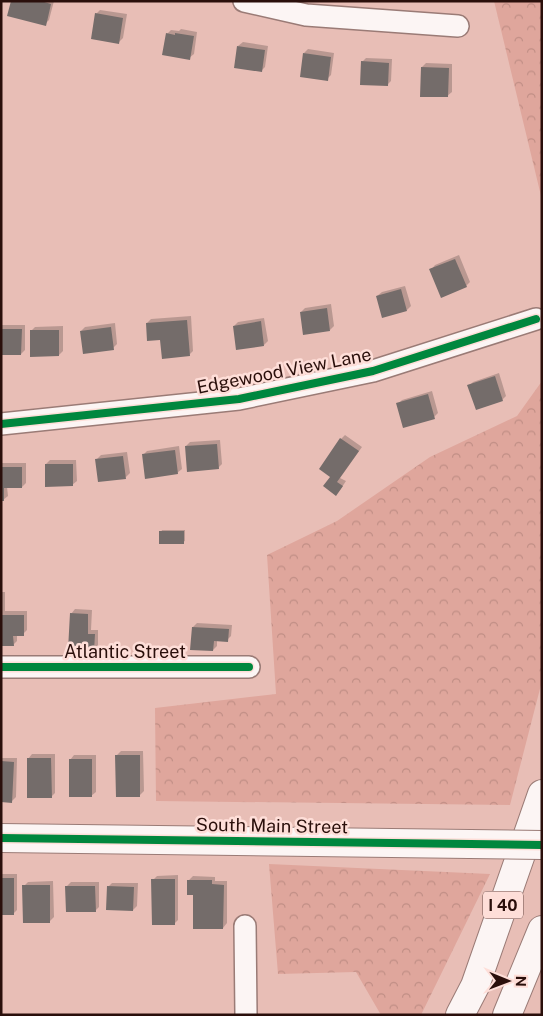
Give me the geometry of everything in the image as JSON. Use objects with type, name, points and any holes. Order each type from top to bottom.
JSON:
[{"type":"main road","name":"I 40","points":[[460,1015],[475,986],[542,794]]},
{"type":"main road","name":"South Main Street","points":[[1,838],[542,845]]},
{"type":"main road","name":"I 40","points":[[507,1015],[542,930]]},
{"type":"street","points":[[244,1],[306,15],[458,26]]},
{"type":"street","name":"Edgewood View Lane","points":[[1,424],[239,399],[373,371],[536,319]]},
{"type":"street","name":"Atlantic Street","points":[[1,667],[249,667]]},
{"type":"street","points":[[245,926],[246,1015]]},
{"type":"green space","points":[[494,1],[542,1],[542,200]]},
{"type":"green space","points":[[542,381],[542,681],[510,805],[156,801],[155,708],[276,694],[267,555],[337,521],[430,457],[517,416]]},
{"type":"green space","points":[[269,864],[490,874],[421,1015],[381,1015],[356,972],[278,974]]},
{"type":"building","points":[[11,1],[41,1],[51,4],[46,26],[7,16]]},
{"type":"building","points":[[95,13],[123,18],[119,44],[91,39]]},
{"type":"building","points":[[166,33],[194,36],[190,60],[162,55]]},
{"type":"building","points":[[237,46],[265,50],[262,72],[234,68]]},
{"type":"building","points":[[303,53],[331,57],[328,81],[300,77]]},
{"type":"building","points":[[361,61],[389,63],[388,86],[360,85]]},
{"type":"building","points":[[421,67],[449,68],[448,97],[420,97]]},
{"type":"building","points":[[455,259],[467,287],[441,298],[429,269]]},
{"type":"building","points":[[401,289],[407,311],[382,318],[376,296]]},
{"type":"building","points":[[327,308],[330,331],[303,335],[300,312]]},
{"type":"building","points":[[187,320],[190,356],[162,359],[160,340],[147,341],[146,323]]},
{"type":"building","points":[[261,321],[264,346],[236,350],[233,326]]},
{"type":"building","points":[[111,327],[114,350],[83,354],[80,331]]},
{"type":"building","points":[[1,329],[22,329],[21,355],[1,355]]},
{"type":"building","points":[[30,330],[59,330],[59,356],[30,357]]},
{"type":"building","points":[[495,376],[503,401],[476,410],[467,385]]},
{"type":"building","points":[[428,394],[435,419],[403,428],[396,403]]},
{"type":"building","points":[[340,438],[359,451],[337,482],[343,486],[336,496],[323,486],[330,477],[319,469]]},
{"type":"building","points":[[217,444],[219,469],[187,472],[185,446]]},
{"type":"building","points":[[175,450],[178,474],[145,479],[142,454]]},
{"type":"building","points":[[123,456],[126,479],[98,482],[95,459]]},
{"type":"building","points":[[45,464],[73,464],[73,486],[45,487]]},
{"type":"building","points":[[1,467],[22,467],[22,488],[4,488],[4,501],[1,501]]},
{"type":"building","points":[[159,531],[184,531],[184,544],[159,544]]},
{"type":"building","points":[[70,613],[88,614],[88,634],[95,634],[94,651],[68,650]]},
{"type":"building","points":[[1,615],[24,615],[24,636],[13,636],[14,646],[1,646]]},
{"type":"building","points":[[192,627],[229,629],[228,642],[214,641],[213,651],[190,650]]},
{"type":"building","points":[[115,755],[140,755],[140,797],[116,797]]},
{"type":"building","points":[[27,758],[51,758],[52,798],[27,798]]},
{"type":"building","points":[[69,759],[92,759],[92,797],[69,797]]},
{"type":"building","points":[[1,761],[14,762],[12,803],[1,802]]},
{"type":"building","points":[[1,878],[14,878],[14,915],[1,915]]},
{"type":"building","points":[[151,879],[175,879],[175,925],[152,925]]},
{"type":"building","points":[[187,880],[212,880],[212,884],[224,885],[223,929],[193,929],[193,895],[187,895]]},
{"type":"building","points":[[22,885],[50,885],[50,923],[23,923]]},
{"type":"building","points":[[65,886],[95,886],[96,912],[66,912]]},
{"type":"building","points":[[107,886],[134,887],[133,911],[106,910]]},
{"type":"cycle path","points":[[1,424],[239,399],[373,371],[536,319]]},
{"type":"cycle path","points":[[1,667],[249,667]]},
{"type":"cycle path","points":[[1,838],[542,845]]}]
